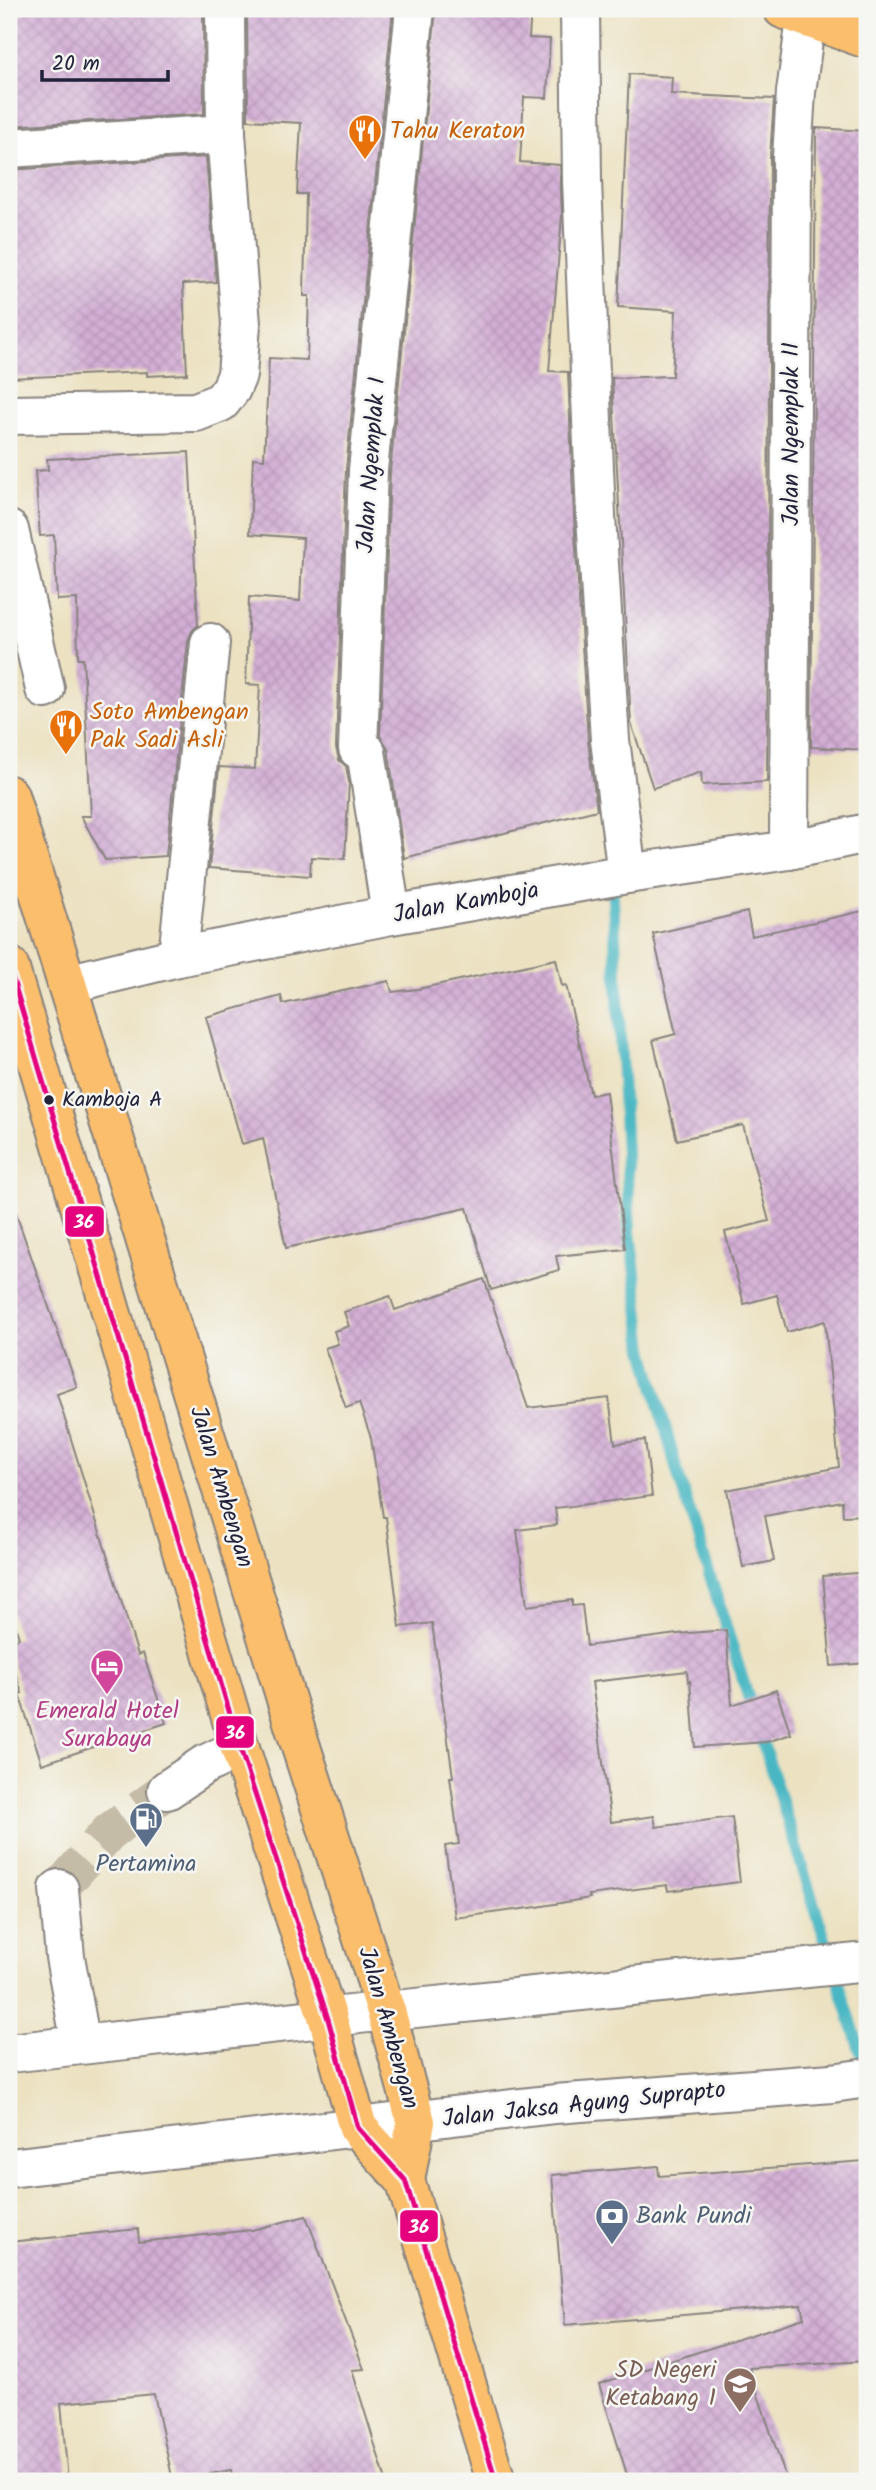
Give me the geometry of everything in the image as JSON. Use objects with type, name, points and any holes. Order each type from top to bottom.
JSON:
[{"type":"main road","points":[[794,14],[867,39]]},
{"type":"main road","name":"Jalan Ambengan","points":[[9,795],[294,1725],[386,2011],[416,2122],[405,2180]]},
{"type":"main road","name":"Jalan Ambengan","points":[[9,965],[240,1748],[328,2019],[358,2128],[405,2180],[496,2481]]},
{"type":"street","points":[[9,415],[196,412],[221,402],[231,389],[237,375],[241,324],[226,134],[225,9]]},
{"type":"street","name":"Jalan Ngemplak I","points":[[391,915],[366,752],[358,749],[368,470],[415,9]]},
{"type":"street","points":[[580,9],[582,181],[596,516],[616,876]]},
{"type":"street","name":"Jalan Ngemplak II","points":[[789,850],[792,157],[796,92],[794,14]]},
{"type":"street","points":[[9,148],[226,134]]},
{"type":"street","points":[[9,530],[45,689]]},
{"type":"street","points":[[178,957],[210,643]]},
{"type":"street","name":"Jalan Kamboja","points":[[67,984],[178,957],[391,915],[616,876],[789,850],[867,833]]},
{"type":"street","points":[[167,1790],[204,1765],[240,1748]]},
{"type":"street","points":[[59,1889],[65,1956],[80,2044]]},
{"type":"street","points":[[9,2053],[859,1963]]},
{"type":"street","name":"Jalan Jaksa Agung Suprapto","points":[[9,2168],[555,2104],[850,2080]]},
{"type":"building","points":[[9,9],[203,9],[204,114],[9,126]]},
{"type":"building","points":[[247,9],[393,9],[346,469],[336,748],[339,760],[346,766],[349,782],[345,859],[311,857],[310,876],[209,868],[219,767],[255,769],[260,685],[246,684],[249,597],[300,601],[303,538],[250,534],[253,458],[264,459],[269,358],[307,360],[309,296],[304,296],[306,194],[297,194],[301,123],[248,120]]},
{"type":"building","points":[[436,9],[531,9],[529,38],[550,39],[547,98],[524,97],[520,162],[560,165],[562,216],[549,371],[568,372],[588,741],[597,810],[404,858],[388,748],[380,736],[390,472]]},
{"type":"building","points":[[629,74],[672,77],[671,94],[774,99],[770,157],[767,782],[702,785],[701,772],[653,788],[631,723],[612,378],[672,376],[676,311],[618,307]]},
{"type":"building","points":[[816,128],[867,131],[867,750],[811,747]]},
{"type":"building","points":[[206,157],[216,282],[183,284],[187,374],[147,376],[147,372],[9,378],[9,170]]},
{"type":"building","points":[[189,452],[198,625],[188,641],[166,856],[105,860],[81,816],[91,816],[83,659],[78,659],[77,599],[57,600],[54,535],[40,536],[35,471],[48,470],[47,459]]},
{"type":"building","points":[[867,910],[867,1515],[843,1516],[842,1501],[765,1516],[774,1561],[743,1567],[727,1490],[839,1467],[825,1321],[787,1332],[777,1295],[744,1304],[725,1232],[769,1221],[743,1125],[677,1140],[653,1040],[676,1034],[653,934],[747,912],[752,936]]},
{"type":"building","points":[[556,959],[562,986],[566,985],[591,1095],[606,1092],[625,1249],[556,1256],[559,1270],[491,1290],[467,1208],[286,1248],[263,1138],[242,1144],[206,1017],[281,996],[283,1004],[389,981],[392,992],[418,989]]},
{"type":"building","points":[[14,1208],[77,1387],[57,1394],[138,1655],[143,1653],[166,1723],[42,1764],[19,1694],[22,1693],[9,1652],[9,1641],[19,1638],[9,1605],[9,1209]]},
{"type":"building","points":[[484,1279],[528,1408],[609,1398],[615,1444],[645,1440],[652,1496],[555,1508],[557,1525],[517,1530],[527,1606],[572,1600],[572,1606],[582,1605],[587,1646],[726,1630],[732,1705],[776,1690],[791,1734],[767,1742],[695,1747],[687,1671],[592,1682],[611,1822],[654,1816],[656,1827],[732,1817],[740,1882],[668,1891],[667,1885],[589,1895],[590,1898],[455,1918],[445,1846],[459,1844],[450,1777],[453,1777],[432,1623],[400,1627],[386,1517],[383,1517],[371,1438],[359,1403],[346,1408],[325,1348],[338,1344],[334,1331],[349,1326],[344,1312],[390,1296],[395,1310]]},
{"type":"building","points":[[867,1572],[867,1663],[831,1666],[823,1576]]},
{"type":"building","points":[[865,2161],[867,2361],[749,2368],[787,2481],[629,2481],[599,2384],[804,2318],[801,2305],[565,2325],[552,2175],[658,2166],[659,2176]]},
{"type":"building","points":[[306,2216],[364,2369],[352,2370],[386,2481],[233,2481],[231,2470],[173,2481],[154,2394],[61,2403],[68,2481],[9,2481],[9,2242],[138,2229],[139,2242],[252,2230]]},
{"type":"waterway","points":[[612,879],[630,1232],[644,1349],[679,1478],[867,2072]]},
{"type":"tunnel","points":[[59,1889],[109,1832],[167,1790]]},
{"type":"transit line","name":"36","points":[[9,966],[240,1748],[328,2019],[358,2128],[405,2180],[496,2481]]},
{"type":"place","name":"Tahu Keraton","points":[[365,161]]},
{"type":"place","name":"Soto Ambengan Pak Sadi Asli","points":[[66,756]]},
{"type":"place","name":"Kamboja A","points":[[49,1100]]},
{"type":"place","name":"Emerald Hotel Surabaya","points":[[107,1696]]},
{"type":"place","name":"Pertamina","points":[[146,1849]]},
{"type":"place","name":"Bank Pundi","points":[[612,2246]]},
{"type":"place","name":"SD Negeri Ketabang 1","points":[[740,2414]]}]
